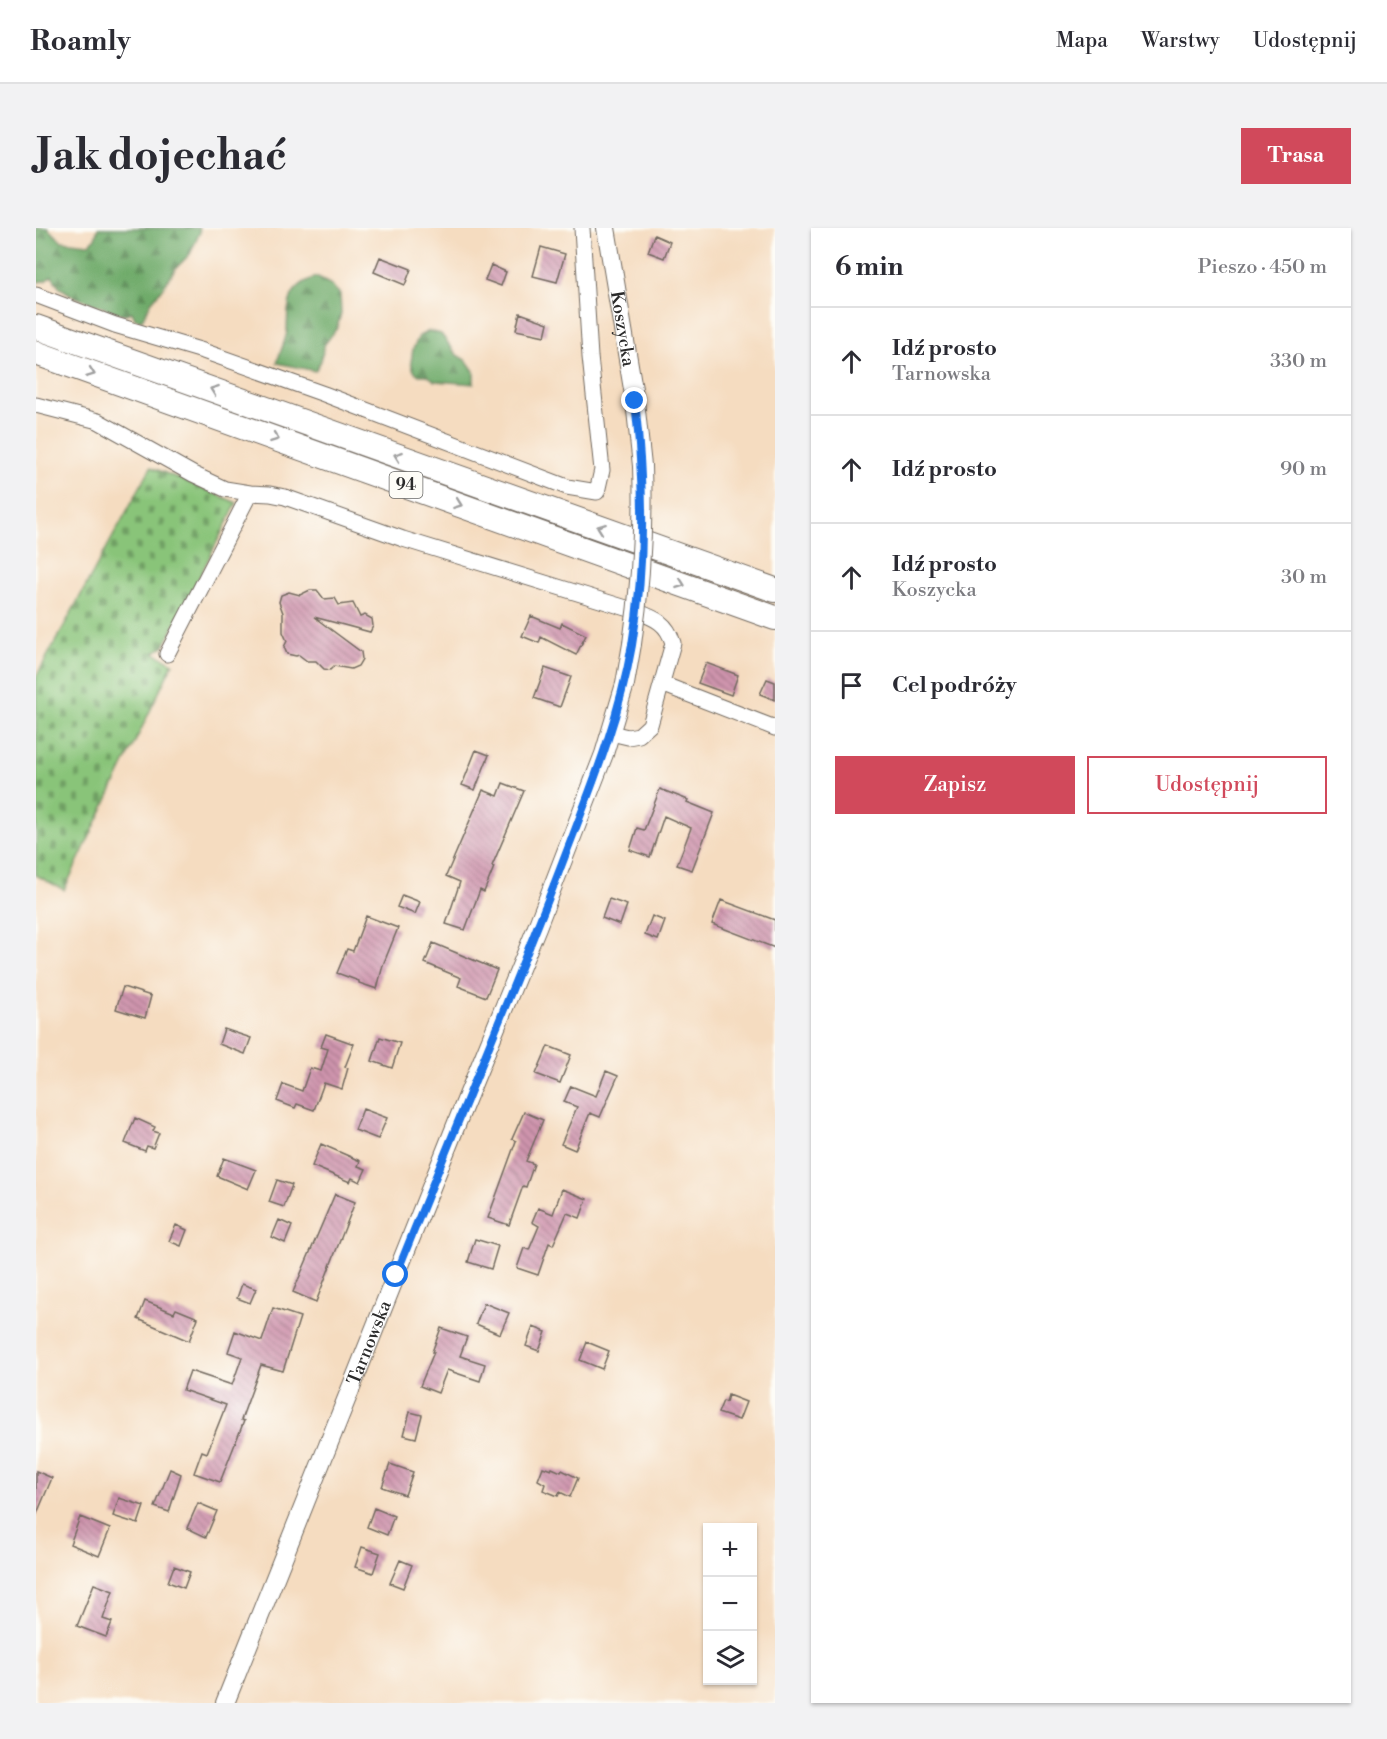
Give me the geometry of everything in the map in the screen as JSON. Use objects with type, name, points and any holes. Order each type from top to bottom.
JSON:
[{"type":"main road","name":"94","points":[[36,327],[775,590]]},
{"type":"main road","name":"94","points":[[36,353],[775,618]]},
{"type":"street","points":[[36,295],[115,325],[203,351],[324,394],[567,487],[597,492],[602,470],[590,357],[582,228]]},
{"type":"street","name":"Koszycka","points":[[606,228],[635,401],[642,466],[641,581],[632,644]]},
{"type":"street","points":[[36,405],[98,421],[193,474],[225,489],[285,497],[403,539],[662,621],[670,631],[673,643],[650,725],[639,735],[628,737],[611,734]]},
{"type":"street","points":[[167,654],[250,493]]},
{"type":"street","name":"Tarnowska","points":[[225,1703],[537,927],[611,734],[625,684],[632,644]]},
{"type":"street","points":[[662,684],[775,728]]},
{"type":"green space","points":[[36,228],[47,228],[62,241],[89,244],[95,238],[98,228],[199,228],[200,232],[190,254],[175,269],[152,301],[142,320],[135,319],[132,312],[123,315],[73,296],[59,287],[52,276],[45,281],[36,282]]},
{"type":"green space","points":[[316,277],[330,284],[340,294],[341,313],[337,328],[324,345],[321,361],[315,371],[277,363],[286,335],[289,305],[294,291],[306,281]]},
{"type":"green space","points":[[429,331],[441,334],[457,355],[467,361],[474,371],[474,384],[435,381],[427,375],[419,375],[414,371],[411,362],[413,349],[419,336]]},
{"type":"green space","points":[[151,467],[237,503],[164,646],[154,653],[173,663],[64,890],[36,875],[36,677]]},
{"type":"building","points":[[654,235],[670,242],[664,258],[648,252]]},
{"type":"building","points":[[541,247],[565,254],[557,282],[533,276]]},
{"type":"building","points":[[380,257],[411,269],[405,285],[374,272]]},
{"type":"building","points":[[491,265],[506,272],[501,286],[485,280]]},
{"type":"building","points":[[520,313],[548,323],[545,336],[516,330]]},
{"type":"building","points":[[310,590],[317,590],[324,599],[335,598],[339,605],[353,603],[360,617],[365,615],[372,619],[373,626],[370,632],[314,617],[361,652],[362,659],[358,666],[351,669],[334,666],[330,670],[324,669],[316,661],[307,661],[299,655],[287,654],[284,647],[287,641],[283,632],[283,613],[279,602],[281,595],[289,592],[300,595]]},
{"type":"building","points":[[531,616],[560,628],[562,623],[586,635],[576,655],[541,637],[539,643],[522,636]]},
{"type":"building","points":[[706,663],[738,675],[731,695],[698,683]]},
{"type":"building","points":[[545,668],[571,677],[560,707],[534,698]]},
{"type":"building","points":[[767,679],[775,682],[775,700],[760,694]]},
{"type":"building","points":[[476,750],[489,755],[475,790],[462,785]]},
{"type":"building","points":[[503,783],[524,791],[492,866],[494,867],[484,892],[480,890],[465,930],[446,924],[460,882],[446,876],[483,790],[498,796]]},
{"type":"building","points":[[660,789],[714,813],[692,870],[677,865],[691,828],[664,816],[650,857],[630,850],[637,828],[644,830]]},
{"type":"building","points":[[402,895],[420,902],[415,914],[397,907]]},
{"type":"building","points":[[609,899],[627,905],[620,925],[602,918]]},
{"type":"building","points":[[721,900],[775,920],[775,948],[712,924]]},
{"type":"building","points":[[366,916],[398,928],[383,965],[377,989],[337,973],[347,949],[353,951]]},
{"type":"building","points":[[652,916],[665,921],[658,940],[645,935]]},
{"type":"building","points":[[433,943],[497,970],[486,997],[458,986],[461,978],[425,963]]},
{"type":"building","points":[[123,987],[151,996],[145,1018],[116,1009]]},
{"type":"building","points":[[224,1029],[251,1038],[245,1054],[219,1044]]},
{"type":"building","points":[[326,1034],[354,1044],[345,1067],[348,1068],[342,1089],[324,1083],[314,1110],[297,1104],[295,1108],[277,1101],[283,1084],[302,1091],[310,1068],[321,1071],[328,1049],[321,1047]]},
{"type":"building","points":[[380,1037],[400,1043],[392,1068],[372,1061]]},
{"type":"building","points":[[548,1046],[571,1055],[560,1083],[536,1074]]},
{"type":"building","points":[[606,1071],[618,1076],[600,1117],[590,1113],[575,1150],[561,1144],[577,1107],[564,1102],[571,1086],[596,1096]]},
{"type":"building","points":[[363,1109],[387,1118],[378,1139],[355,1130]]},
{"type":"building","points":[[524,1112],[543,1120],[526,1161],[534,1164],[526,1187],[523,1186],[509,1225],[488,1218],[516,1141],[512,1139]]},
{"type":"building","points":[[135,1118],[155,1127],[153,1131],[159,1133],[153,1148],[147,1146],[145,1151],[125,1143]]},
{"type":"building","points":[[321,1144],[360,1161],[358,1166],[366,1169],[360,1182],[352,1178],[350,1182],[312,1166]]},
{"type":"building","points":[[224,1158],[256,1170],[248,1189],[217,1176]]},
{"type":"building","points":[[277,1180],[292,1185],[284,1207],[269,1202]]},
{"type":"building","points":[[562,1189],[587,1199],[580,1218],[567,1213],[553,1245],[549,1243],[538,1275],[517,1268],[524,1248],[529,1250],[539,1226],[532,1222],[538,1208],[553,1214]]},
{"type":"building","points":[[335,1194],[355,1202],[316,1302],[293,1292]]},
{"type":"building","points":[[279,1220],[292,1226],[285,1243],[272,1237]]},
{"type":"building","points":[[176,1225],[187,1230],[181,1246],[169,1241]]},
{"type":"building","points":[[475,1239],[498,1246],[491,1269],[468,1262]]},
{"type":"building","points":[[242,1284],[256,1289],[250,1303],[237,1298]]},
{"type":"building","points":[[145,1301],[174,1313],[176,1309],[198,1318],[189,1341],[138,1319]]},
{"type":"building","points":[[484,1303],[509,1313],[500,1334],[476,1324]]},
{"type":"building","points":[[273,1308],[300,1317],[283,1371],[261,1365],[241,1420],[244,1421],[220,1482],[194,1473],[202,1451],[207,1453],[226,1405],[183,1390],[190,1371],[232,1385],[242,1357],[228,1352],[235,1331],[262,1341]]},
{"type":"building","points":[[533,1327],[546,1332],[539,1351],[526,1346]]},
{"type":"building","points":[[441,1328],[467,1337],[460,1356],[485,1364],[480,1381],[447,1370],[438,1393],[420,1386]]},
{"type":"building","points":[[587,1342],[609,1351],[602,1369],[580,1360]]},
{"type":"building","points":[[728,1395],[746,1402],[739,1420],[718,1413]]},
{"type":"building","points":[[410,1412],[422,1415],[416,1438],[404,1435]]},
{"type":"building","points":[[390,1464],[413,1472],[405,1495],[382,1487]]},
{"type":"building","points":[[543,1467],[561,1472],[562,1470],[578,1478],[570,1497],[560,1492],[558,1496],[543,1490],[545,1484],[538,1480]]},
{"type":"building","points":[[170,1469],[181,1474],[169,1512],[155,1507]]},
{"type":"building","points":[[36,1471],[52,1478],[36,1516]]},
{"type":"building","points":[[119,1498],[144,1506],[138,1524],[113,1516]]},
{"type":"building","points":[[198,1503],[217,1511],[206,1537],[187,1528]]},
{"type":"building","points":[[374,1508],[394,1516],[387,1535],[367,1527]]},
{"type":"building","points":[[80,1517],[110,1529],[99,1556],[70,1544]]},
{"type":"building","points":[[362,1547],[380,1553],[373,1573],[355,1567]]},
{"type":"building","points":[[400,1560],[412,1565],[403,1588],[390,1583]]},
{"type":"building","points":[[174,1566],[190,1572],[184,1588],[168,1582]]},
{"type":"building","points":[[94,1584],[113,1591],[103,1619],[112,1622],[106,1637],[77,1626]]},
{"type":"route","points":[[396,1275],[537,927],[604,754],[625,684],[641,581],[643,539],[642,466],[635,401]]}]
